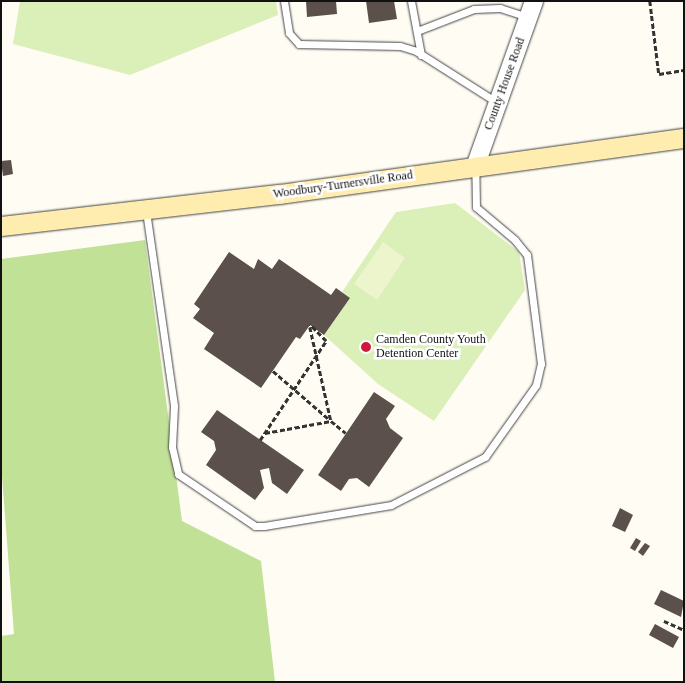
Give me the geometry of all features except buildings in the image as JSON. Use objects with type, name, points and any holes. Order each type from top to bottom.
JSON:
[{"type":"main road","name":"Woodbury-Turnersville Road","points":[[1,226],[146,210],[684,138]]},
{"type":"street","name":"County House Road","points":[[475,167],[532,9]]},
{"type":"lane","points":[[284,1],[289,33],[299,44],[387,44],[421,55],[498,103]]},
{"type":"lane","points":[[411,1],[421,55]]},
{"type":"lane","points":[[417,31],[474,9],[532,9]]},
{"type":"lane","points":[[146,210],[174,406],[172,447],[178,474],[254,526],[391,505],[485,457],[536,385],[540,374],[526,255],[515,240],[476,207],[475,167]]},
{"type":"path","points":[[650,1],[659,74],[684,70]]},
{"type":"path","points":[[260,440],[316,355],[326,341],[310,325],[316,355],[331,421]]},
{"type":"path","points":[[273,371],[346,433]]},
{"type":"path","points":[[265,433],[331,421]]},
{"type":"path","points":[[664,621],[684,630]]},
{"type":"green space","points":[[20,1],[276,1],[278,15],[130,75],[13,44]]},
{"type":"green space","points":[[455,203],[519,252],[525,290],[434,421],[378,384],[324,335],[350,298],[342,292],[396,212]]},
{"type":"green space","points":[[145,240],[182,521],[261,561],[275,682],[1,682],[1,636],[14,634],[1,463],[1,259]]},
{"type":"green space","points":[[383,242],[405,258],[377,300],[354,284]]},
{"type":"place","name":"Camden County Youth Detention Center","points":[[366,347]]}]
